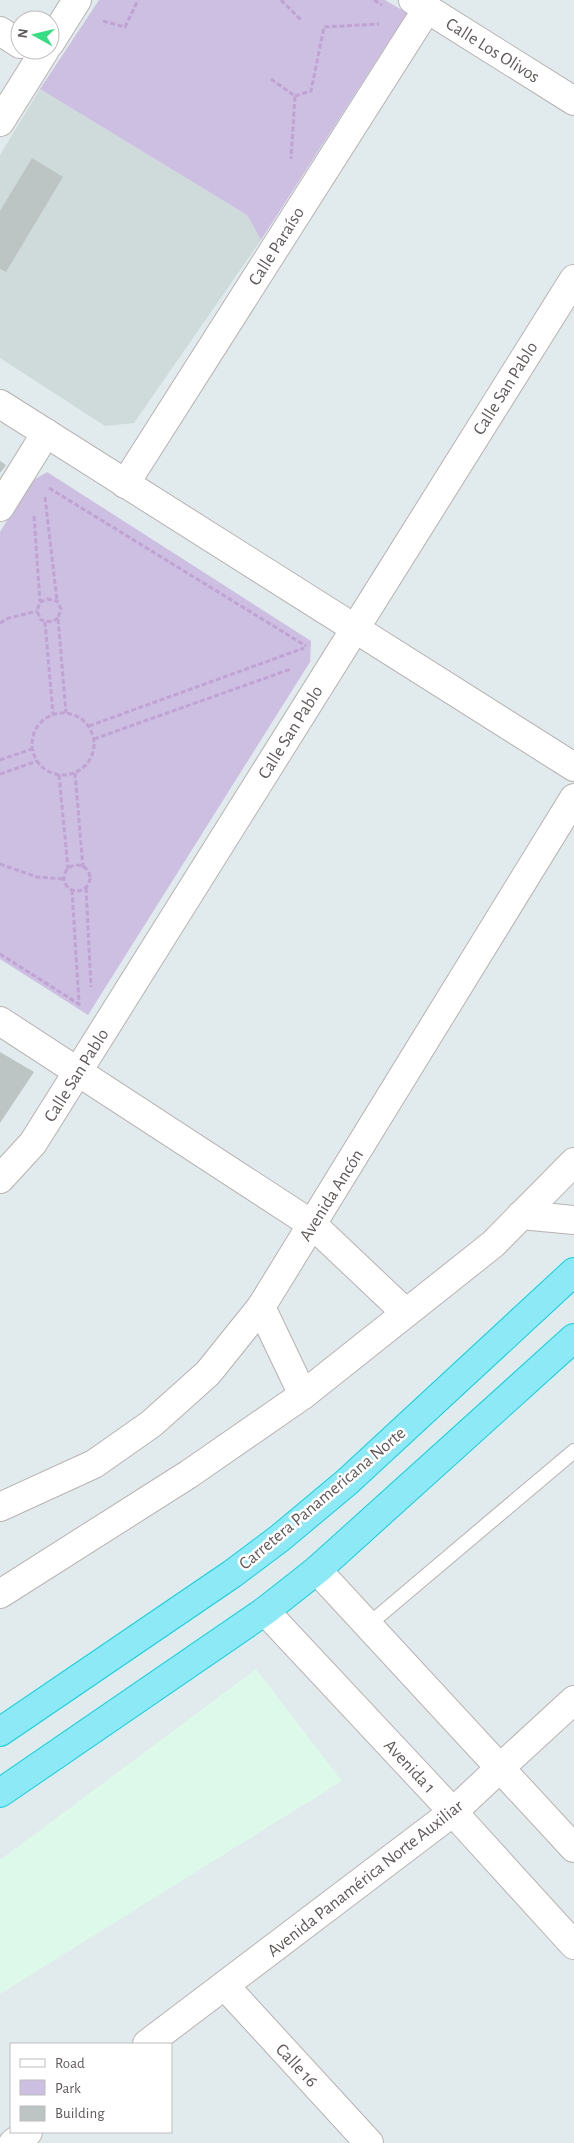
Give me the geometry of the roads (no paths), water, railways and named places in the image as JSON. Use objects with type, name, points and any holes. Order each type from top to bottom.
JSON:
[{"type":"highway","name":"Carretera Panamericana Norte","points":[[0,1732],[232,1574],[280,1538],[347,1482],[574,1272]]},
{"type":"highway","points":[[0,1793],[265,1611],[317,1570],[574,1338]]},
{"type":"street","points":[[60,22],[75,4]]},
{"type":"street","name":"Calle Paraíso","points":[[125,484],[410,34],[420,4]]},
{"type":"street","name":"Calle Los Olivos","points":[[420,4],[574,101]]},
{"type":"street","points":[[0,122],[31,60]]},
{"type":"street","name":"Calle San Pablo","points":[[0,1180],[33,1143],[574,279]]},
{"type":"street","points":[[0,404],[574,768]]},
{"type":"street","points":[[0,507],[46,433]]},
{"type":"street","name":"Avenida Ancón","points":[[0,1507],[94,1464],[151,1424],[208,1373],[261,1307],[574,798]]},
{"type":"street","points":[[0,1021],[313,1225],[406,1313]]},
{"type":"street","points":[[0,1594],[188,1474],[303,1395],[493,1244],[574,1162]]},
{"type":"street","points":[[521,1215],[574,1220]]},
{"type":"street","points":[[261,1307],[303,1395]]},
{"type":"street","points":[[317,1570],[574,1848]]},
{"type":"street","name":"Avenida 1","points":[[265,1611],[574,1944]]},
{"type":"street","name":"Avenida Panamérica Norte Auxiliar","points":[[148,2043],[453,1812],[574,1700]]},
{"type":"street","name":"Calle 16","points":[[225,1986],[369,2143]]},
{"type":"street","points":[[13,2143],[27,2133]]},
{"type":"lane","points":[[368,1625],[574,1451]]}]
